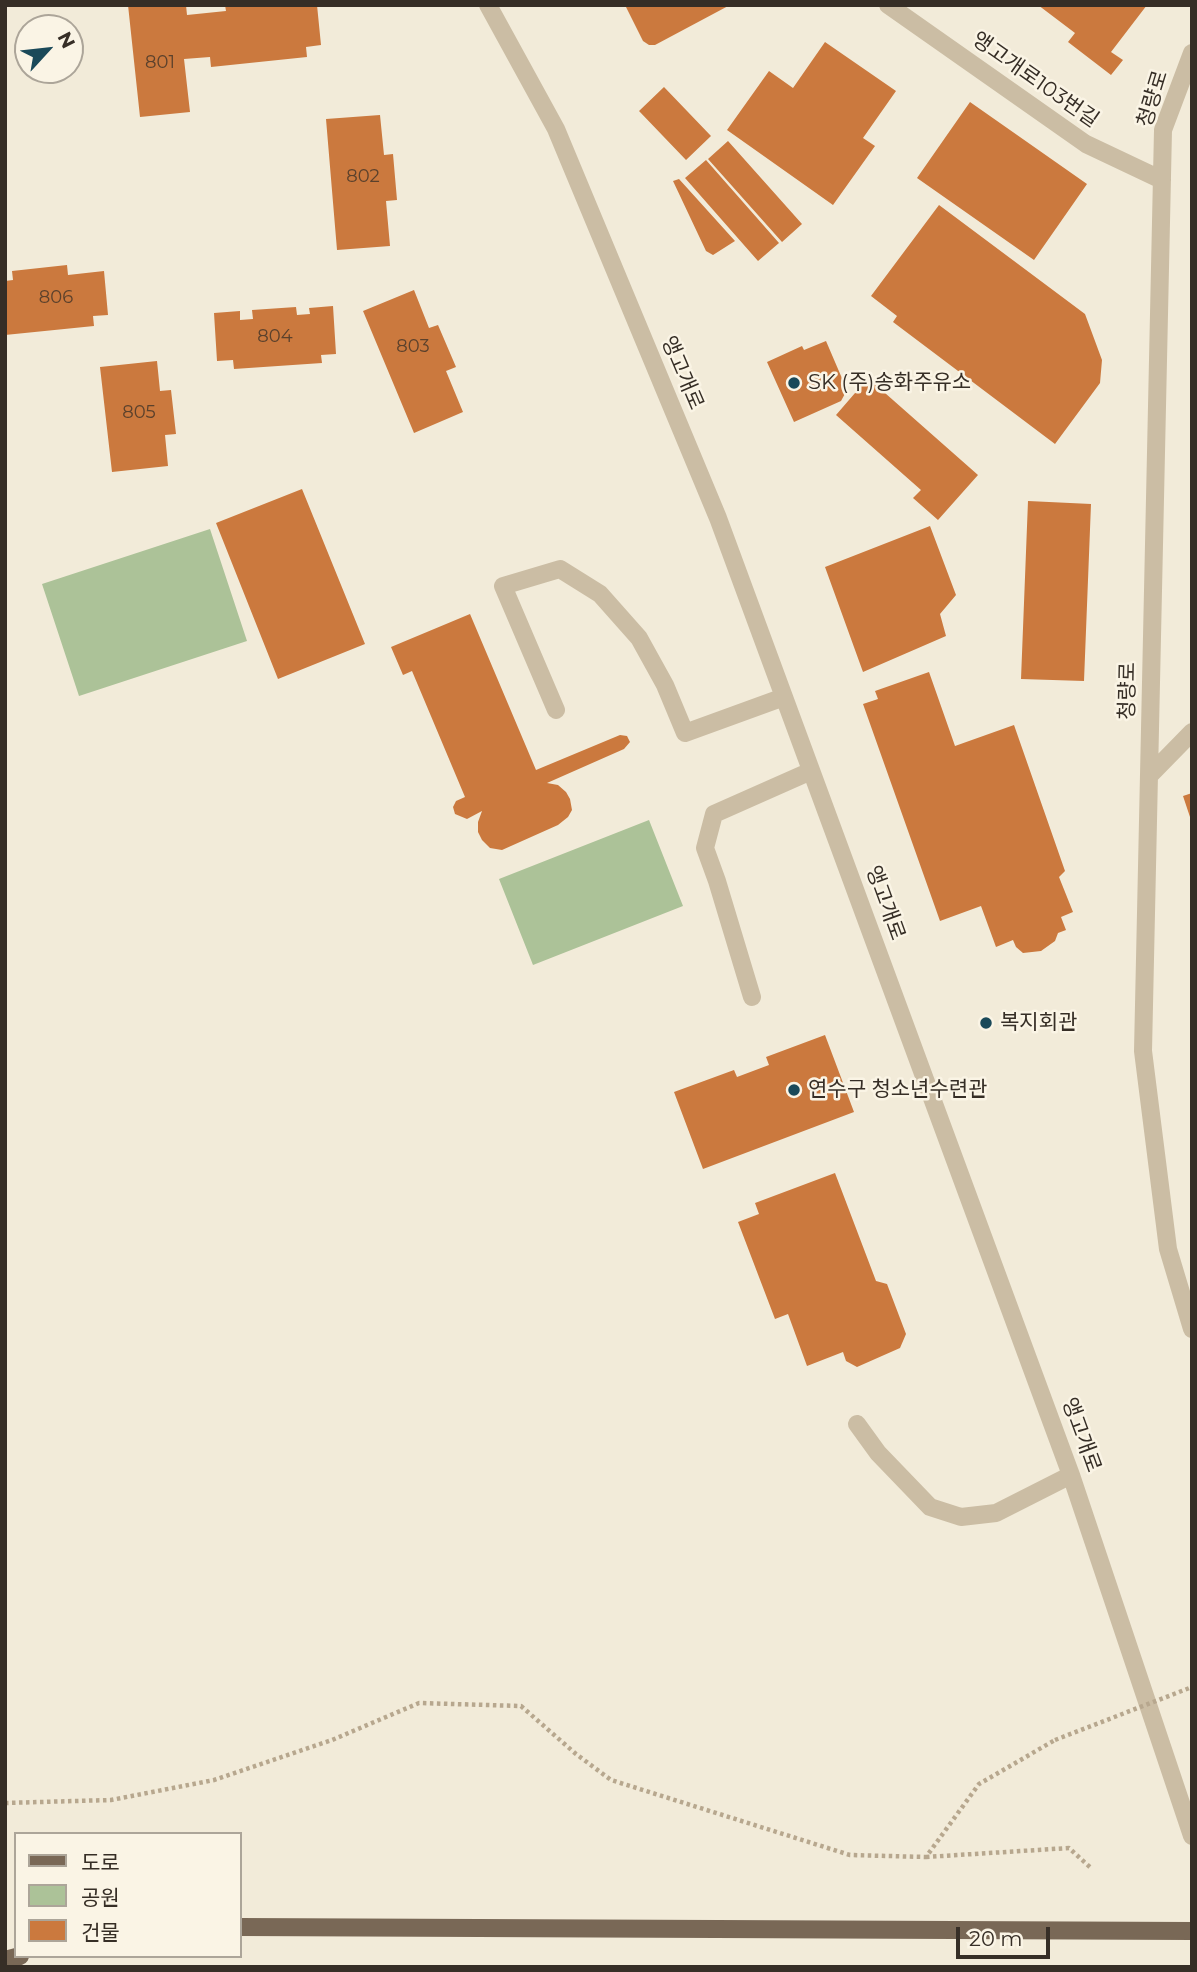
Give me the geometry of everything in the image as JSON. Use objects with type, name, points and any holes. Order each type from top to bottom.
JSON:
[{"type":"main road","points":[[242,1927],[1192,1931]]},
{"type":"street","name":"앵고개로","points":[[488,5],[556,130],[718,518],[1071,1475],[1192,1836]]},
{"type":"street","name":"앵고개로103번길","points":[[888,5],[1086,144],[1162,180]]},
{"type":"street","name":"청량로","points":[[1192,53],[1163,130],[1143,1051],[1168,1249],[1192,1329]]},
{"type":"street","points":[[556,710],[503,586],[560,569],[600,594],[639,638],[665,685],[685,733],[784,697]]},
{"type":"street","points":[[1149,776],[1192,732]]},
{"type":"street","points":[[752,998],[705,848],[714,814],[811,771]]},
{"type":"street","points":[[857,1424],[878,1453],[930,1507],[961,1517],[996,1513],[1071,1475]]},
{"type":"path","points":[[926,1857],[979,1784],[1055,1740],[1192,1687]]},
{"type":"path","points":[[5,1803],[111,1800],[214,1780],[332,1740],[419,1703],[521,1706],[576,1754],[611,1780],[850,1855],[926,1857],[1069,1848],[1092,1869]]},
{"type":"green space","points":[[210,529],[247,641],[79,696],[42,584]]},
{"type":"green space","points":[[649,820],[683,906],[533,965],[499,879]]},
{"type":"building","points":[[128,5],[186,5],[187,15],[226,11],[225,5],[317,5],[321,45],[306,47],[307,57],[211,67],[210,57],[184,59],[190,112],[140,117]]},
{"type":"building","points":[[625,5],[730,5],[655,45],[649,45],[643,41]]},
{"type":"building","points":[[1038,5],[1147,5],[1111,52],[1123,60],[1111,75],[1068,42],[1075,33]]},
{"type":"building","points":[[825,42],[896,91],[863,138],[875,146],[833,205],[727,130],[769,71],[793,88]]},
{"type":"building","points":[[664,87],[711,136],[686,160],[639,111]]},
{"type":"building","points":[[970,102],[1087,184],[1034,260],[917,178]]},
{"type":"building","points":[[380,115],[384,155],[393,154],[397,200],[386,201],[390,246],[337,250],[326,119]]},
{"type":"building","points":[[728,141],[802,224],[782,242],[708,159]]},
{"type":"building","points":[[706,160],[779,243],[758,261],[685,178]]},
{"type":"building","points":[[679,179],[735,241],[713,255],[706,251],[673,181]]},
{"type":"building","points":[[939,205],[1085,314],[1102,360],[1100,383],[1055,444],[893,322],[897,316],[871,296]]},
{"type":"building","points":[[67,265],[68,275],[104,271],[108,315],[93,316],[94,326],[5,335],[5,281],[13,280],[12,271]]},
{"type":"building","points":[[414,290],[429,328],[438,325],[456,367],[446,371],[463,412],[414,433],[363,311]]},
{"type":"building","points":[[333,306],[336,354],[321,355],[322,363],[234,369],[233,360],[217,361],[214,313],[240,311],[240,320],[253,319],[252,310],[296,307],[297,315],[310,314],[309,308]]},
{"type":"building","points":[[826,341],[847,390],[841,401],[794,422],[767,362],[802,346],[804,350]]},
{"type":"building","points":[[157,361],[160,391],[171,390],[176,434],[165,435],[168,466],[112,472],[100,367]]},
{"type":"building","points":[[868,378],[978,475],[938,520],[913,498],[921,490],[836,415]]},
{"type":"building","points":[[302,489],[365,644],[278,679],[216,523]]},
{"type":"building","points":[[1028,501],[1091,504],[1084,681],[1021,679]]},
{"type":"building","points":[[930,526],[956,595],[940,614],[946,636],[863,672],[825,567]]},
{"type":"building","points":[[470,614],[536,770],[620,735],[627,736],[630,742],[624,749],[547,783],[558,785],[566,792],[572,810],[568,817],[558,825],[502,850],[490,848],[482,840],[478,832],[478,822],[482,811],[467,819],[455,814],[453,807],[456,801],[465,797],[412,671],[403,675],[391,647]]},
{"type":"building","points":[[929,672],[955,746],[1014,725],[1065,871],[1059,877],[1073,912],[1061,917],[1066,930],[1058,933],[1055,941],[1041,951],[1023,953],[1013,940],[996,947],[981,906],[940,921],[863,704],[878,699],[875,691]]},
{"type":"building","points":[[1192,793],[1192,820],[1191,820],[1183,796]]},
{"type":"building","points":[[825,1035],[854,1112],[703,1169],[674,1092],[734,1070],[737,1077],[769,1065],[766,1057]]},
{"type":"building","points":[[835,1173],[876,1281],[887,1284],[906,1334],[900,1348],[857,1367],[846,1361],[843,1352],[807,1366],[788,1314],[775,1319],[738,1222],[759,1214],[755,1203]]},
{"type":"place","name":"SK (주)송화주유소","points":[[794,383]]},
{"type":"place","name":"복지회관","points":[[986,1023]]},
{"type":"place","name":"연수구 청소년수련관","points":[[794,1090]]}]
